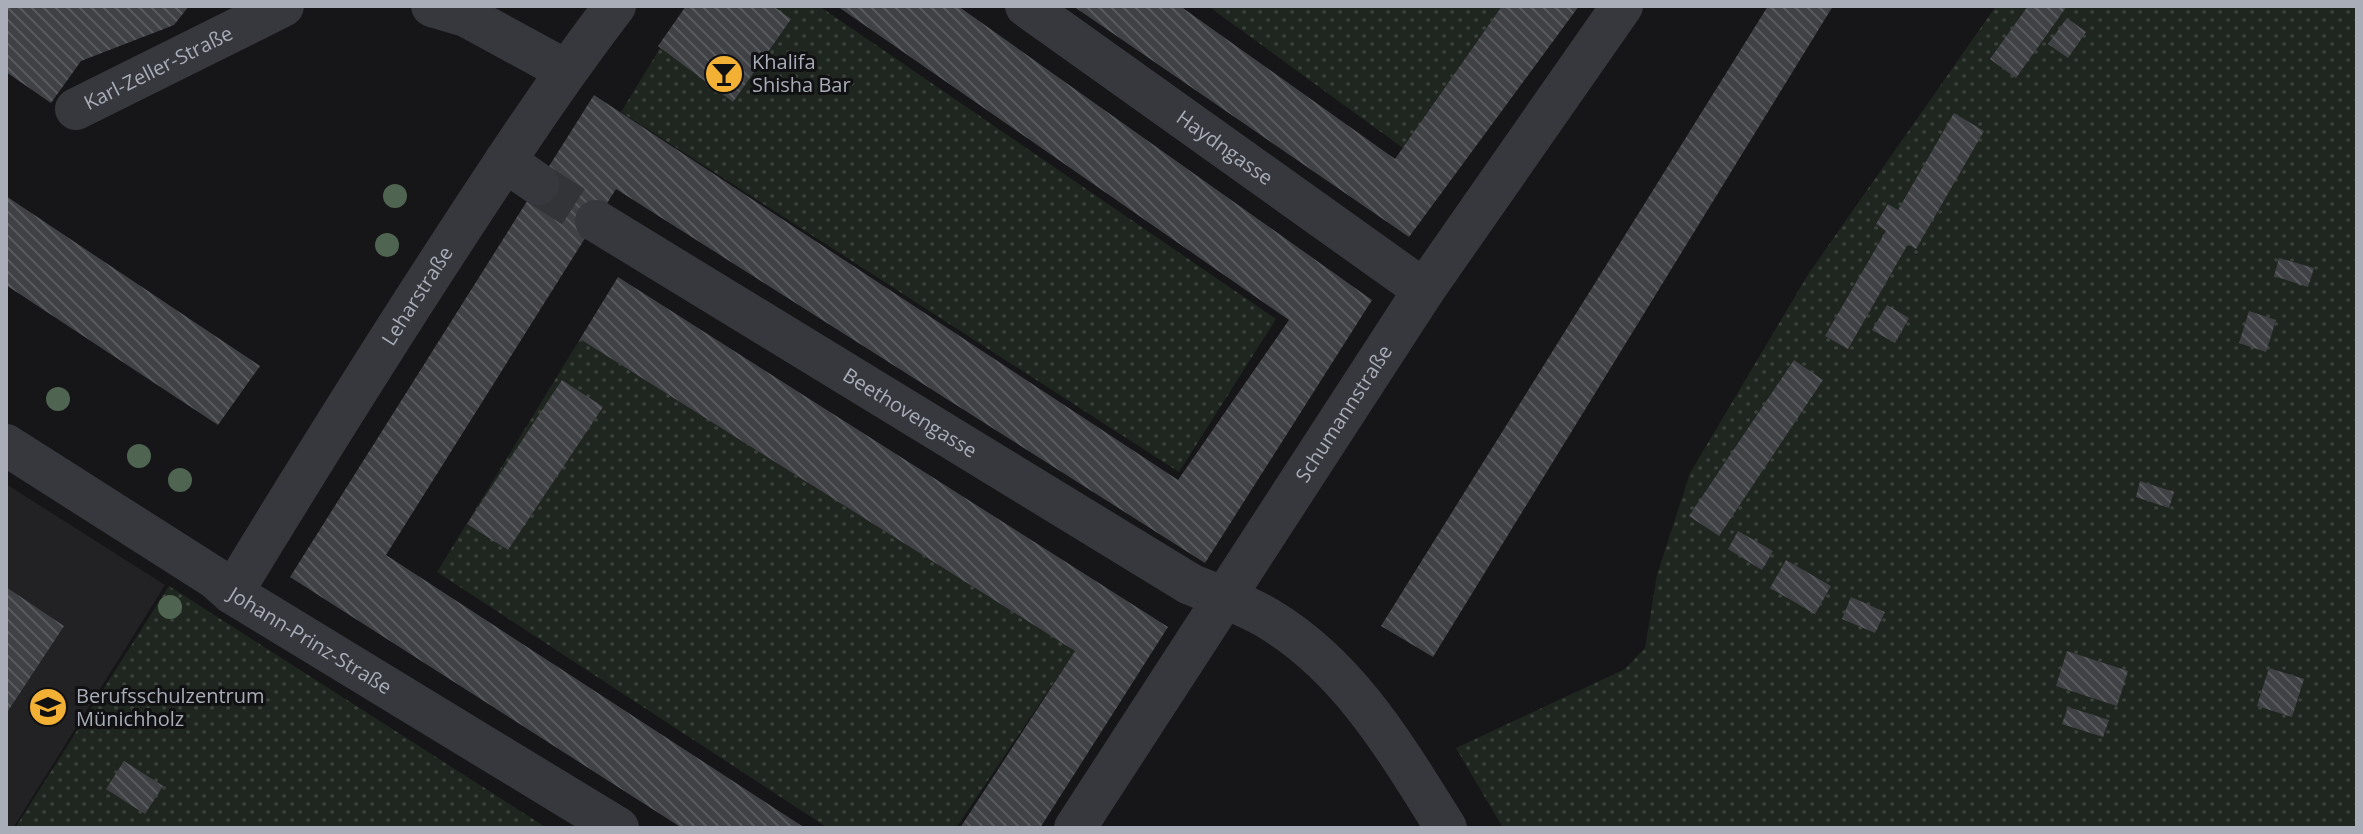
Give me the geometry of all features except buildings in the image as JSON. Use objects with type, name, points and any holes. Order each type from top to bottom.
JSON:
[{"type":"street","name":"Karl-Zeller-Straße","points":[[76,109],[283,6]]},
{"type":"street","points":[[432,6],[466,16],[565,70]]},
{"type":"street","name":"Leharstraße","points":[[232,593],[371,366],[521,173],[565,70],[615,6]]},
{"type":"street","name":"Haydngasse","points":[[1026,6],[1424,290]]},
{"type":"street","name":"Schumannstraße","points":[[1075,828],[1424,290],[1622,6]]},
{"type":"street","name":"Beethovengasse","points":[[596,221],[1190,584],[1266,617],[1306,644],[1385,730],[1446,828]]},
{"type":"street","name":"Johann-Prinz-Straße","points":[[6,445],[215,578],[232,593],[618,828]]},
{"type":"shaded area","points":[[686,6],[819,6],[1276,319],[1179,472],[621,112]]},
{"type":"shaded area","points":[[1208,6],[1502,6],[1403,148]]},
{"type":"shaded area","points":[[1996,6],[2357,6],[2357,828],[1503,828],[1456,748],[1625,669],[1645,648],[1657,575],[1690,473],[1809,273]]},
{"type":"shaded area","points":[[580,339],[1075,651],[956,828],[828,828],[437,572]]},
{"type":"shaded area","name":"Berufsschulzentrum Münichholz","points":[[6,484],[165,585],[13,828],[6,828]]},
{"type":"shaded area","points":[[169,586],[547,828],[15,828]]},
{"type":"tunnel","points":[[538,184],[596,221]]},
{"type":"place","name":"Khalifa Shisha Bar","points":[[724,74]]},
{"type":"place","name":"Berufsschulzentrum Münichholz","points":[[48,707]]}]
